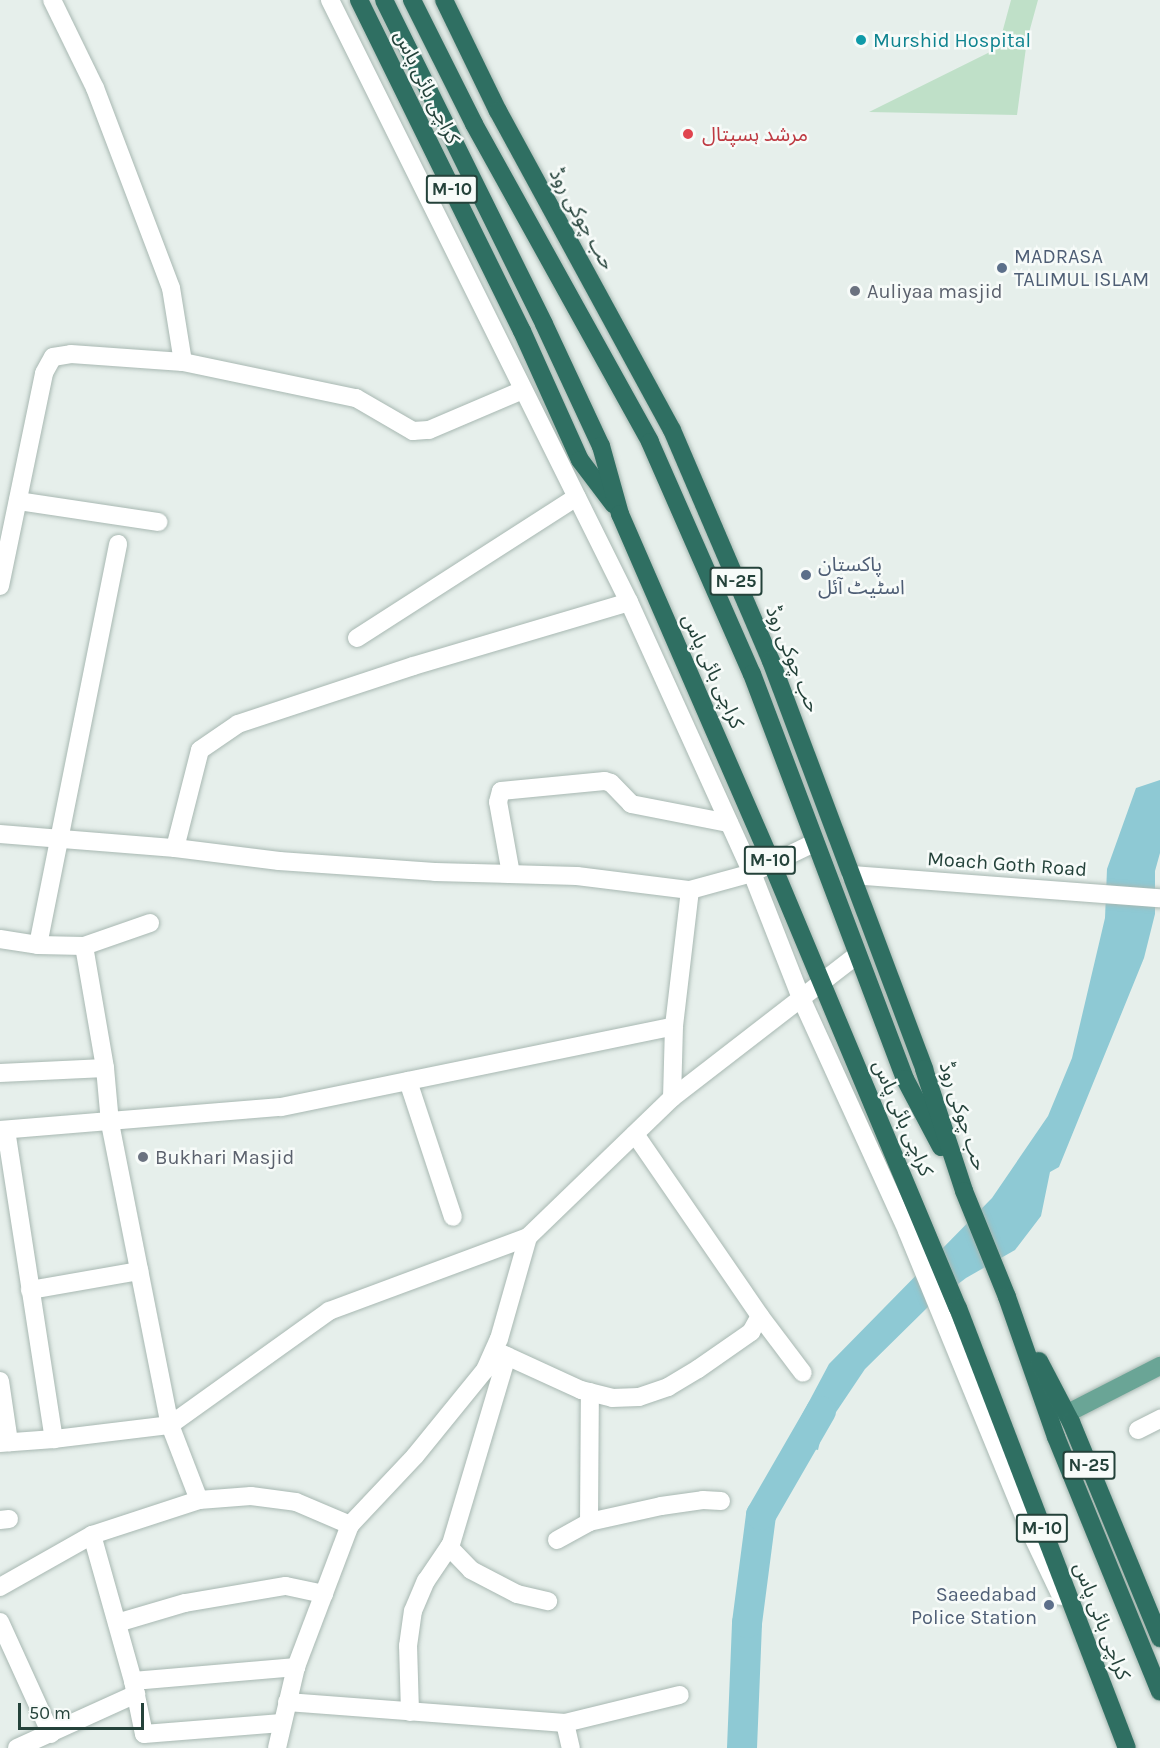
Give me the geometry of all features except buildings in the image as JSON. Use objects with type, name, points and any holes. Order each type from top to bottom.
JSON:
[{"type":"highway","name":"کراچی بائی پاس","points":[[358,0],[544,378],[580,460],[620,514]]},
{"type":"highway","name":"کراچی بائی پاس","points":[[384,0],[601,446],[620,514],[822,982],[914,1226],[958,1308],[1126,1748]]},
{"type":"highway","points":[[412,0],[474,124],[650,442],[752,674],[905,1079],[967,1197]]},
{"type":"highway","name":"حب چوکی روڈ","points":[[444,0],[498,111],[672,430],[771,661],[924,1069],[967,1197],[1004,1290],[1056,1437],[1160,1692]]},
{"type":"highway","name":"حب چوکی روڈ","points":[[1004,1290],[1066,1414],[1160,1638]]},
{"type":"main road","points":[[1066,1414],[1160,1366]]},
{"type":"street","points":[[52,0],[95,88],[171,288],[183,362]]},
{"type":"street","points":[[330,0],[629,602],[752,873],[801,998],[914,1226],[946,1324],[1031,1533],[1107,1696]]},
{"type":"street","points":[[0,586],[45,373],[53,357],[70,354],[183,362],[356,398],[413,431],[429,430],[523,390]]},
{"type":"street","points":[[357,638],[577,497]]},
{"type":"street","points":[[18,501],[158,522]]},
{"type":"street","points":[[38,945],[61,840],[118,544]]},
{"type":"street","points":[[175,848],[200,750],[238,724],[413,666],[629,602]]},
{"type":"street","points":[[511,874],[498,802],[501,791],[605,781],[611,783],[631,804],[729,823]]},
{"type":"street","points":[[0,834],[175,848],[279,861],[577,876],[690,890],[752,873],[814,843]]},
{"type":"street","name":"Moach Goth Road","points":[[851,875],[1159,898]]},
{"type":"street","points":[[672,1098],[674,1026],[690,890]]},
{"type":"street","points":[[0,939],[38,945],[84,946],[150,923]]},
{"type":"street","points":[[84,946],[105,1068],[110,1122],[170,1425],[199,1500]]},
{"type":"street","points":[[0,1381],[4,1442],[54,1439],[170,1425],[329,1311],[528,1237],[672,1098],[857,955]]},
{"type":"street","points":[[54,1439],[3,1130],[281,1107],[674,1026]]},
{"type":"street","points":[[0,1073],[105,1068]]},
{"type":"street","points":[[408,1081],[453,1217]]},
{"type":"street","points":[[635,1134],[760,1316],[803,1373]]},
{"type":"street","points":[[410,1712],[408,1646],[414,1611],[426,1581],[449,1547],[528,1237]]},
{"type":"street","points":[[30,1290],[139,1271]]},
{"type":"street","points":[[500,1353],[590,1392],[612,1398],[639,1397],[668,1387],[751,1332],[760,1316]]},
{"type":"street","points":[[277,1748],[296,1667],[350,1525],[455,1409],[500,1353]]},
{"type":"street","points":[[589,1522],[590,1392]]},
{"type":"street","points":[[1138,1430],[1160,1419]]},
{"type":"street","points":[[0,1587],[92,1534],[199,1500],[251,1496],[296,1502],[350,1525]]},
{"type":"street","points":[[556,1540],[589,1522],[693,1501],[721,1501]]},
{"type":"street","points":[[92,1534],[134,1688],[144,1734],[282,1723]]},
{"type":"street","points":[[449,1547],[471,1570],[517,1594],[548,1601]]},
{"type":"street","points":[[117,1623],[185,1603],[286,1586],[324,1594]]},
{"type":"street","points":[[0,1622],[51,1734]]},
{"type":"street","points":[[17,1748],[51,1734],[134,1688],[296,1667]]},
{"type":"street","points":[[287,1702],[565,1723],[680,1695]]},
{"type":"street","points":[[565,1723],[571,1748]]},
{"type":"green space","points":[[1011,0],[1038,0],[1027,40],[1017,115],[869,112],[998,48]]},
{"type":"water","points":[[1160,780],[1160,853],[1155,871],[1155,914],[1144,958],[1059,1167],[1050,1172],[1041,1216],[1015,1250],[966,1278],[929,1306],[865,1369],[822,1433],[818,1450],[787,1443],[829,1364],[992,1198],[1048,1116],[1072,1058],[1105,918],[1107,869],[1136,788]]},
{"type":"waterway","points":[[742,1748],[747,1623],[761,1515],[821,1411]]},
{"type":"place","name":"Murshid Hospital","points":[[861,40]]},
{"type":"place","name":"مرشد ہسپتال","points":[[688,134]]},
{"type":"place","name":"MADRASA TALIMUL ISLAM","points":[[1002,268]]},
{"type":"place","name":"Auliyaa masjid","points":[[855,291]]},
{"type":"place","name":"پاکستان اسٹیٹ آئل","points":[[806,575]]},
{"type":"place","name":"Bukhari Masjid","points":[[143,1157]]},
{"type":"place","name":"Saeedabad Police Station","points":[[1049,1605]]}]
